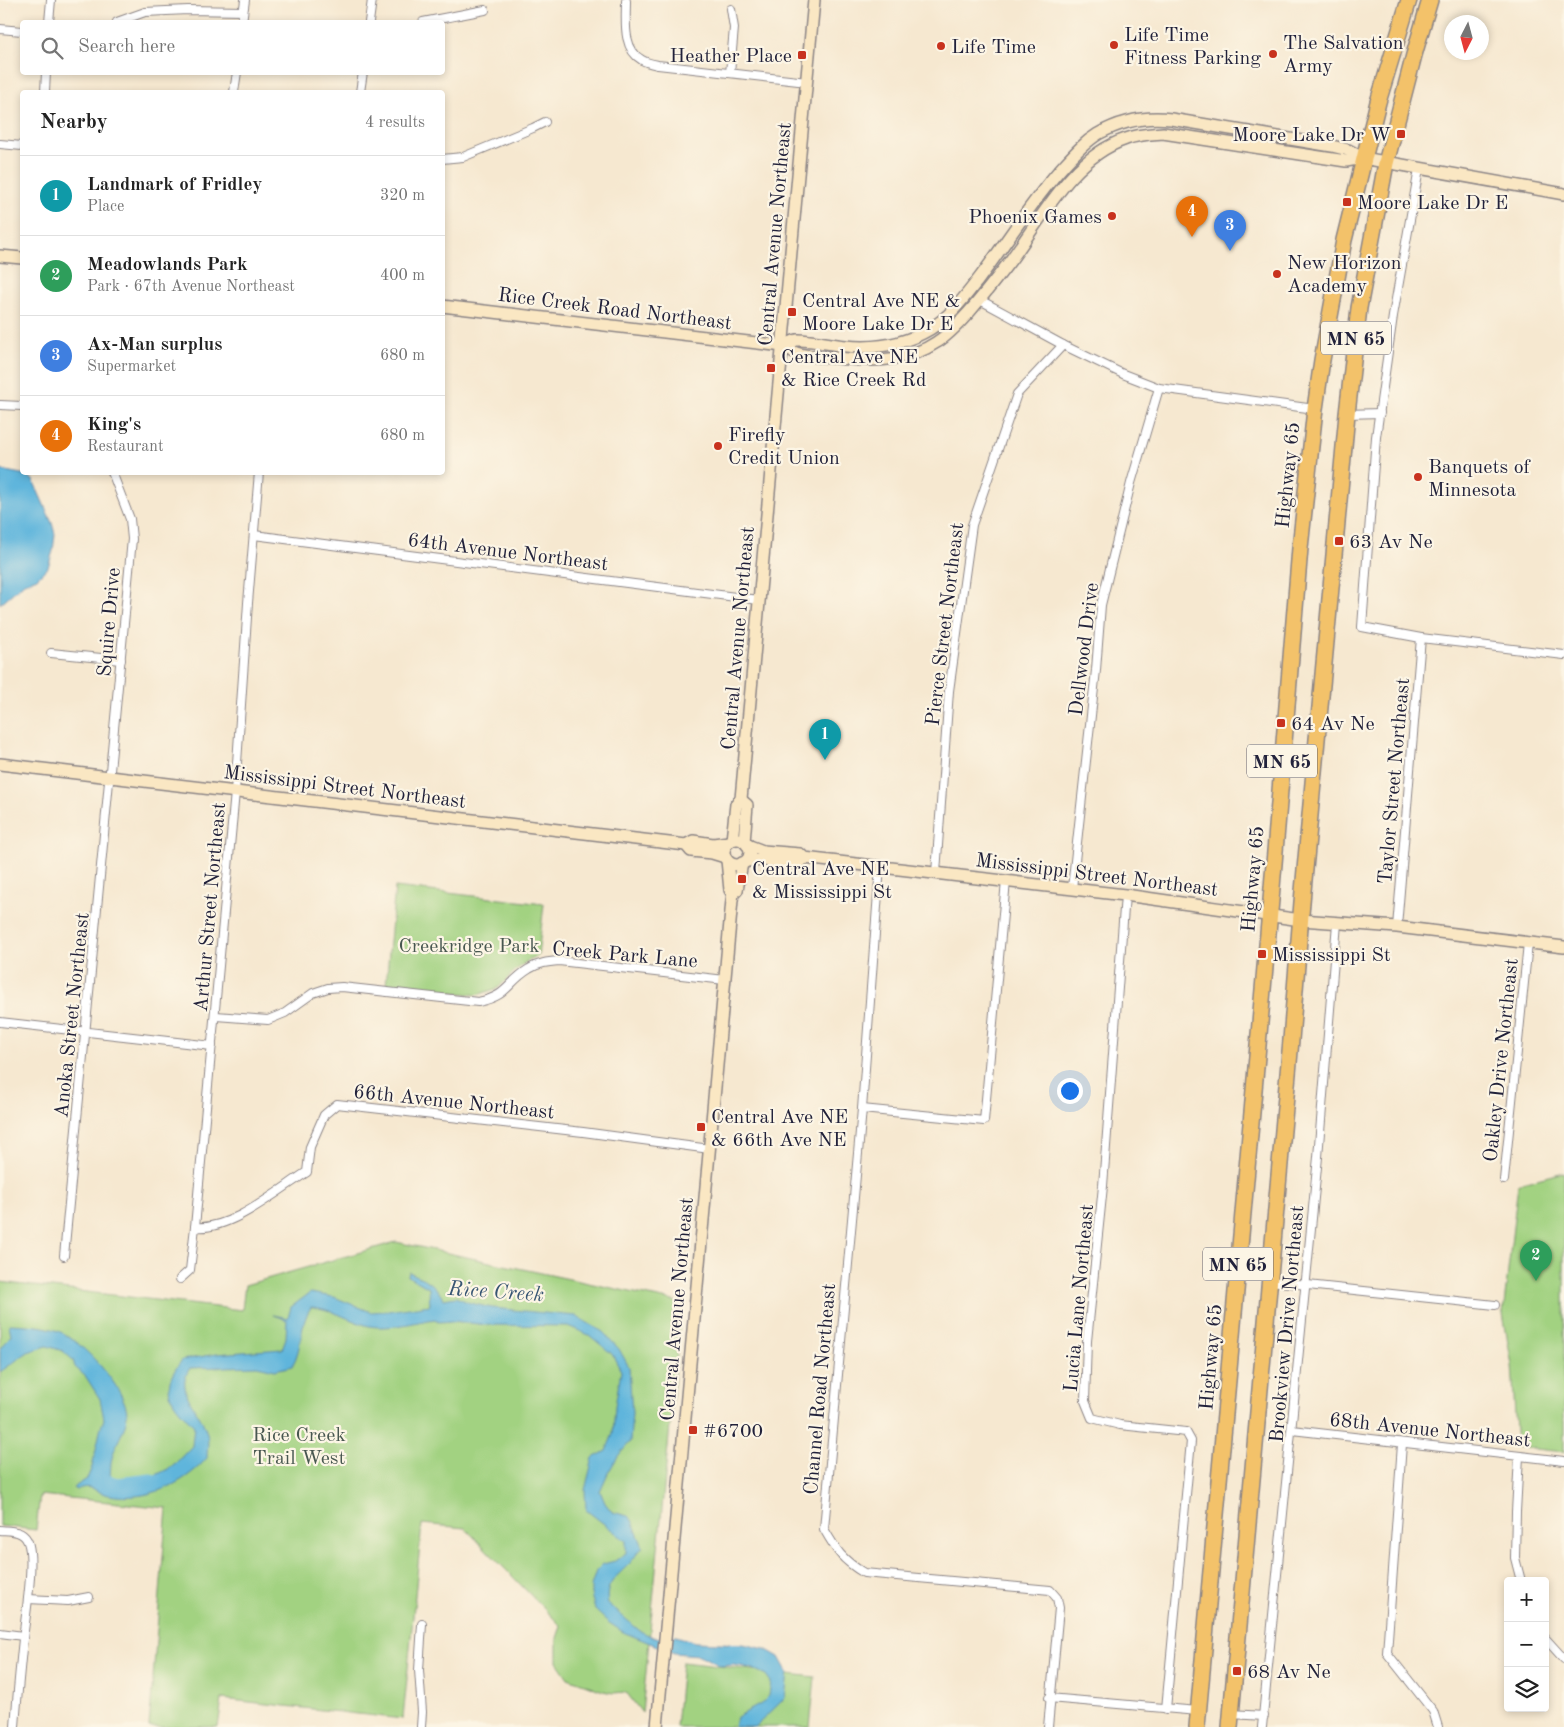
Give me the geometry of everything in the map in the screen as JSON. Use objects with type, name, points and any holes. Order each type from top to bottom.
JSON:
[{"type":"highway","name":"MN 65","points":[[1363,158],[1408,0]]},
{"type":"highway","name":"MN 65","points":[[1231,1720],[1301,920],[1347,414],[1359,308],[1386,163],[1430,0]]},
{"type":"highway","name":"Highway 65","points":[[1197,1727],[1300,548],[1315,409],[1324,350],[1344,240],[1363,158]]},
{"type":"street","points":[[50,20],[51,0]]},
{"type":"street","points":[[242,20],[245,0]]},
{"type":"street","points":[[369,20],[372,0]]},
{"type":"street","name":"Central Avenue Northeast","points":[[731,841],[736,804],[741,800],[814,0]]},
{"type":"street","points":[[626,1],[628,39],[631,50],[642,60],[658,65],[807,82]]},
{"type":"street","points":[[730,73],[734,28],[731,9]]},
{"type":"street","points":[[123,20],[145,12],[188,10],[244,11]]},
{"type":"street","points":[[434,20],[485,10]]},
{"type":"street","points":[[0,29],[20,31]]},
{"type":"street","points":[[45,90],[46,75]]},
{"type":"street","points":[[234,90],[237,75]]},
{"type":"street","points":[[360,90],[363,75]]},
{"type":"street","name":"Rice Creek Road Northeast","points":[[783,346],[797,340],[872,347],[903,341],[919,335],[939,323],[970,290],[1031,206],[1060,170],[1089,140],[1124,122],[1158,117],[1332,146],[1348,150],[1363,158]]},
{"type":"street","points":[[445,159],[463,157],[545,122]]},
{"type":"street","name":"Rice Creek Road Northeast","points":[[445,306],[783,346],[796,353],[868,361],[888,360],[917,352],[937,342],[957,325],[980,300],[1011,260],[1063,187],[1097,154],[1124,139],[1142,134],[1163,133],[1341,160],[1363,158]]},
{"type":"street","points":[[0,144],[20,146]]},
{"type":"street","points":[[1363,158],[1564,194]]},
{"type":"street","points":[[1419,169],[1393,316],[1376,437],[1362,627],[1421,638],[1564,655]]},
{"type":"street","points":[[0,256],[20,258]]},
{"type":"street","points":[[980,300],[1063,345],[1123,374],[1159,388],[1315,409]]},
{"type":"street","name":"Pierce Street Northeast","points":[[936,872],[949,692],[972,525],[1017,394],[1063,345]]},
{"type":"street","name":"Dellwood Drive","points":[[1072,888],[1096,670],[1101,605],[1131,483],[1159,388]]},
{"type":"street","points":[[0,405],[20,406]]},
{"type":"street","points":[[1347,414],[1380,413]]},
{"type":"street","name":"Squire Drive","points":[[110,777],[132,529],[127,510],[113,475]]},
{"type":"street","name":"Arthur Street Northeast","points":[[180,1279],[190,1270],[216,1016],[259,475]]},
{"type":"street","name":"64th Avenue Northeast","points":[[254,535],[759,600]]},
{"type":"street","name":"Taylor Street Northeast","points":[[1397,927],[1421,638]]},
{"type":"street","points":[[51,653],[121,660]]},
{"type":"street","name":"Mississippi Street Northeast","points":[[0,764],[686,845],[693,842],[713,844],[731,841]]},
{"type":"street","name":"Anoka Street Northeast","points":[[64,1256],[110,777]]},
{"type":"street","name":"Central Avenue Northeast","points":[[741,800],[747,805],[746,843]]},
{"type":"street","points":[[741,840],[746,843],[749,853],[744,862],[734,864],[726,859],[724,848],[731,841],[741,840]]},
{"type":"street","name":"Mississippi Street Northeast","points":[[746,843],[763,851],[800,854],[804,858],[1072,888],[1301,920],[1397,927],[1564,947]]},
{"type":"street","name":"Mississippi Street Northeast","points":[[686,845],[692,852],[712,853],[726,859]]},
{"type":"street","name":"Mississippi Street Northeast","points":[[744,862],[763,860],[799,864],[804,858]]},
{"type":"street","name":"Central Avenue Northeast","points":[[657,1727],[733,894],[730,890],[726,859]]},
{"type":"street","name":"Central Avenue Northeast","points":[[733,894],[737,890],[744,862]]},
{"type":"street","name":"Channel Road Northeast","points":[[880,866],[862,1109],[824,1529],[834,1546],[848,1563],[864,1573],[1050,1590],[1057,1598],[1059,1608],[1048,1727]]},
{"type":"street","points":[[862,1109],[984,1121],[1006,881]]},
{"type":"street","name":"Lucia Lane Northeast","points":[[1125,895],[1103,1186],[1087,1341],[1085,1401],[1092,1418],[1120,1425],[1186,1432],[1192,1441],[1166,1709]]},
{"type":"street","name":"Brookview Drive Northeast","points":[[1262,1727],[1306,1285],[1337,923]]},
{"type":"street","name":"Oakley Drive Northeast","points":[[1504,1180],[1528,943]]},
{"type":"street","name":"Creek Park Lane","points":[[216,1016],[268,1020],[286,1012],[313,993],[328,988],[342,987],[478,1002],[490,1000],[501,995],[529,969],[542,963],[559,961],[725,980]]},
{"type":"street","points":[[0,1022],[212,1046]]},
{"type":"street","name":"66th Avenue Northeast","points":[[195,1228],[205,1228],[228,1221],[306,1172],[310,1147],[324,1116],[337,1104],[583,1132],[710,1149]]},
{"type":"street","points":[[1270,1281],[1495,1306]]},
{"type":"street","name":"68th Avenue Northeast","points":[[1292,1430],[1564,1461]]},
{"type":"street","points":[[1402,1444],[1387,1653],[1433,1711],[1438,1727]]},
{"type":"street","points":[[1519,1456],[1515,1558],[1519,1577]]},
{"type":"street","points":[[0,1530],[16,1531],[22,1534],[28,1541],[31,1553],[15,1727]]},
{"type":"street","points":[[28,1599],[68,1601],[89,1597]]},
{"type":"street","points":[[420,1727],[422,1712],[419,1670],[422,1624]]},
{"type":"street","points":[[0,1633],[23,1636]]},
{"type":"street","points":[[1549,1642],[1564,1659]]},
{"type":"street","points":[[1050,1698],[1198,1711]]},
{"type":"street","points":[[1231,1720],[1264,1716]]},
{"type":"green space","name":"Creekridge Park","points":[[395,887],[544,904],[538,956],[516,970],[498,988],[477,995],[386,985]]},
{"type":"green space","points":[[1564,1172],[1564,1452],[1517,1447],[1512,1365],[1503,1314],[1518,1184]]},
{"type":"green space","name":"Rice Creek Trail West","points":[[396,1242],[682,1303],[642,1713],[626,1692],[613,1693],[603,1691],[568,1678],[557,1662],[557,1638],[561,1626],[465,1528],[422,1524],[403,1719],[222,1699],[218,1727],[149,1727],[167,1508],[40,1495],[36,1530],[0,1526],[0,1282],[242,1310],[245,1285]]},
{"type":"green space","points":[[682,1662],[815,1677],[810,1727],[676,1727]]},
{"type":"water","points":[[0,470],[27,475],[33,480],[55,534],[53,551],[48,567],[37,578],[24,583],[0,604]]},
{"type":"water","name":"Rice Creek","points":[[409,1272],[433,1285],[443,1299],[456,1297],[470,1303],[492,1308],[576,1316],[603,1332],[619,1349],[629,1367],[632,1413],[630,1442],[618,1456],[600,1491],[605,1503],[612,1512],[628,1516],[632,1520],[643,1547],[610,1585],[607,1597],[608,1604],[640,1631],[655,1638],[676,1636],[695,1642],[743,1644],[765,1649],[779,1657],[788,1673],[785,1698],[755,1727],[734,1727],[737,1717],[761,1704],[769,1696],[771,1682],[766,1675],[751,1668],[734,1665],[721,1666],[699,1655],[674,1653],[623,1632],[595,1610],[591,1586],[596,1571],[603,1564],[615,1561],[626,1553],[626,1541],[586,1510],[585,1490],[593,1458],[606,1451],[613,1434],[615,1406],[621,1371],[612,1354],[589,1335],[568,1326],[488,1325],[452,1321],[439,1322],[435,1319],[377,1327],[311,1307],[307,1314],[298,1352],[292,1366],[275,1370],[257,1366],[190,1368],[185,1385],[190,1401],[207,1434],[207,1458],[187,1476],[163,1489],[136,1496],[123,1497],[104,1494],[85,1487],[76,1490],[73,1488],[87,1479],[92,1467],[104,1419],[100,1399],[86,1377],[75,1367],[73,1360],[63,1351],[47,1346],[28,1352],[0,1372],[0,1350],[11,1335],[9,1324],[52,1329],[78,1344],[101,1367],[120,1392],[127,1415],[123,1432],[113,1453],[110,1477],[117,1485],[132,1484],[172,1467],[192,1446],[194,1426],[179,1410],[170,1395],[169,1388],[175,1371],[182,1360],[216,1354],[282,1349],[286,1338],[287,1320],[273,1315],[288,1318],[291,1307],[310,1293],[334,1297],[371,1312],[430,1305],[429,1288],[408,1276]]},
{"type":"waterway","name":"Rice Creek","points":[[99,1478],[100,1480],[117,1485],[151,1481]]},
{"type":"place","name":"Life Time Fitness Parking","points":[[1114,45]]},
{"type":"place","name":"Life Time","points":[[941,46]]},
{"type":"place","name":"The Salvation Army","points":[[1273,54]]},
{"type":"place","name":"Heather Place","points":[[802,55]]},
{"type":"place","name":"Moore Lake Dr W","points":[[1401,134]]},
{"type":"place","name":"Moore Lake Dr E","points":[[1347,202]]},
{"type":"place","name":"Phoenix Games","points":[[1112,216]]},
{"type":"place","name":"King's","points":[[1192,237]]},
{"type":"place","name":"Ax-Man surplus","points":[[1230,251]]},
{"type":"place","name":"New Horizon Academy","points":[[1277,274]]},
{"type":"place","name":"Central Ave NE & Moore Lake Dr E","points":[[792,312]]},
{"type":"place","name":"Central Ave NE & Rice Creek Rd","points":[[771,368]]},
{"type":"place","name":"Firefly Credit Union","points":[[718,446]]},
{"type":"place","name":"Banquets of Minnesota","points":[[1418,477]]},
{"type":"place","name":"63 Av Ne","points":[[1339,541]]},
{"type":"place","name":"64 Av Ne","points":[[1281,723]]},
{"type":"place","name":"Landmark of Fridley","points":[[825,760]]},
{"type":"place","name":"Central Ave NE & Mississippi St","points":[[742,879]]},
{"type":"place","name":"Mississippi St","points":[[1262,954]]},
{"type":"place","name":"Central Ave NE & 66th Ave NE","points":[[701,1127]]},
{"type":"place","name":"Meadowlands Park","points":[[1536,1281]]},
{"type":"place","name":"#6700","points":[[693,1430]]},
{"type":"place","name":"68 Av Ne","points":[[1237,1671]]}]
